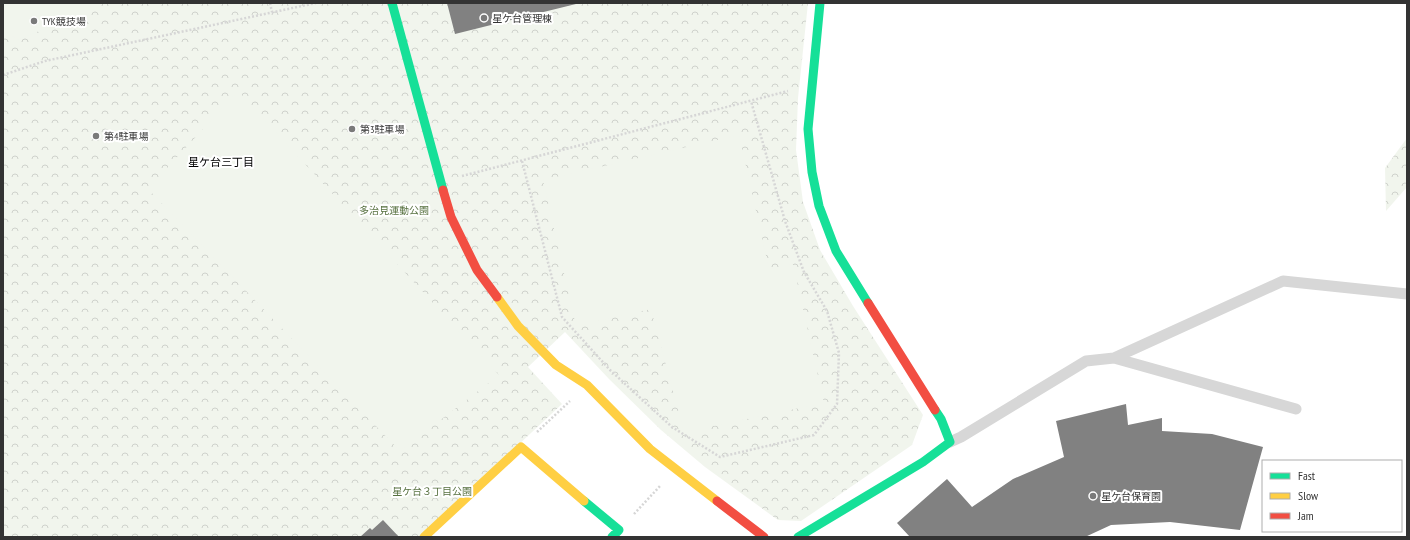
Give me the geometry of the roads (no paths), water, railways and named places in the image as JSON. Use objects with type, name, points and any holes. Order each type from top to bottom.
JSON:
[{"type":"street","points":[[392,3],[451,217],[478,270],[518,326],[556,365],[587,385],[650,449],[764,537]]},
{"type":"street","points":[[798,537],[923,462],[950,442],[941,419],[836,251],[819,206],[812,172],[808,129],[820,3]]},
{"type":"street","points":[[424,537],[521,447],[619,530],[612,537]]},
{"type":"lane","points":[[950,442],[961,437],[1086,361],[1114,358],[1283,280],[1407,294]]},
{"type":"lane","points":[[1114,358],[1296,409]]},
{"type":"place","name":"星ケ台管理棟","points":[[484,18]]},
{"type":"place","name":"TYK競技場","points":[[34,21]]},
{"type":"place","name":"第3駐車場","points":[[352,129]]},
{"type":"place","name":"第4駐車場","points":[[96,136]]},
{"type":"place","name":"星ケ台保育園","points":[[1093,496]]},
{"type":"district","name":"星ケ台三丁目","points":[[221,162]]},
{"type":"park label","name":"多治見運動公園","points":[[394,210]]},
{"type":"park label","name":"星ケ台３丁目公園","points":[[432,491]]}]
